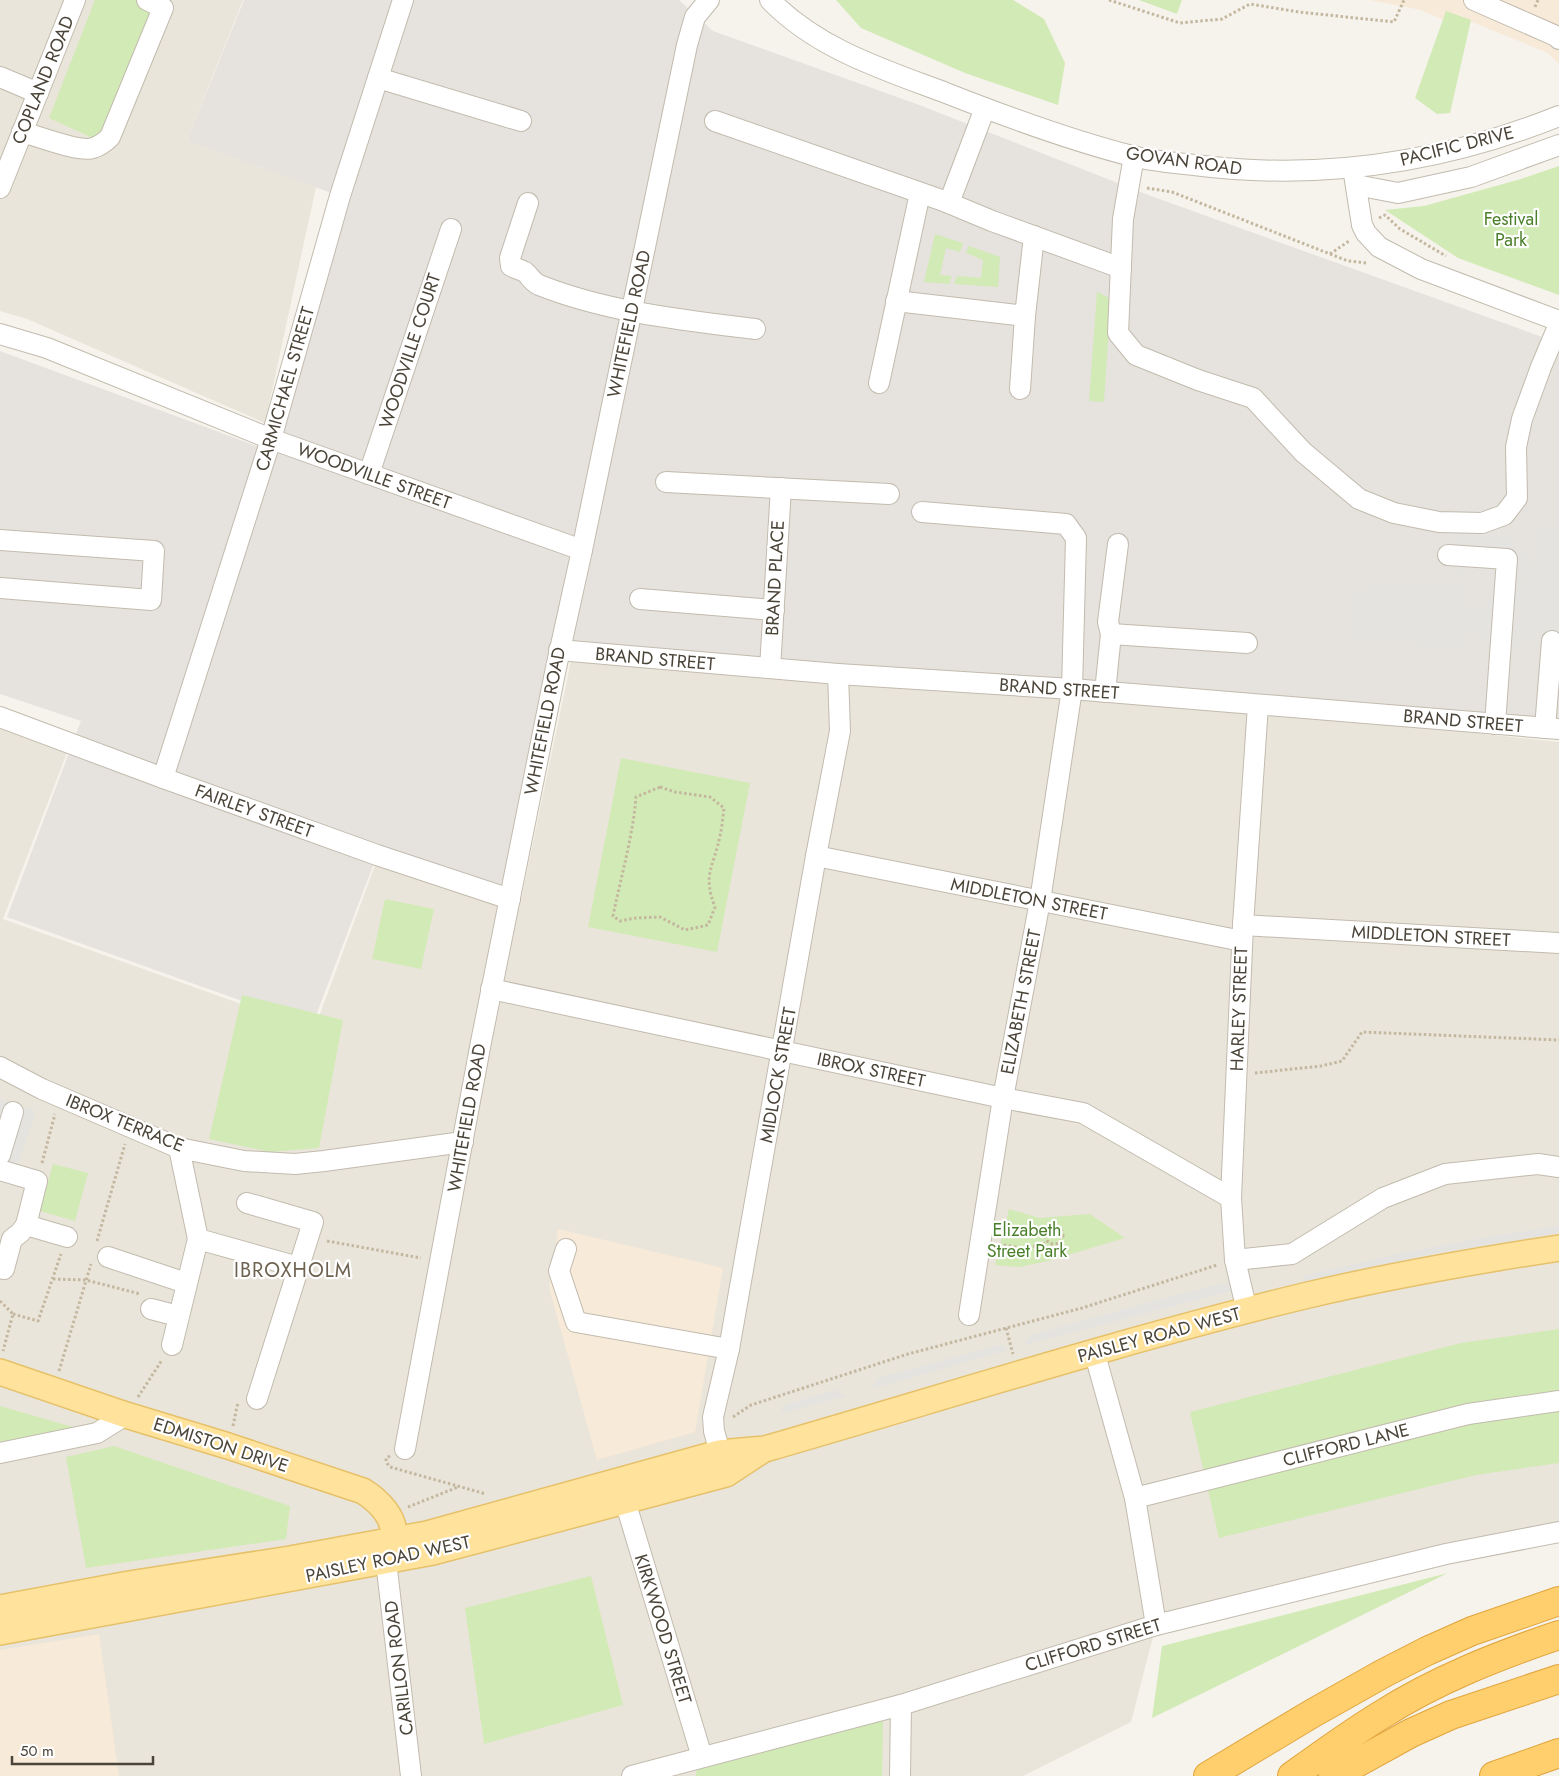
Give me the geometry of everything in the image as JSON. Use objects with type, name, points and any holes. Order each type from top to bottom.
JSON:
[{"type":"highway","points":[[1208,1776],[1313,1713],[1384,1673],[1428,1651],[1472,1631],[1559,1601]]},
{"type":"highway","points":[[1292,1776],[1374,1719],[1422,1692],[1470,1668],[1559,1635]]},
{"type":"highway","points":[[1333,1776],[1410,1733],[1451,1715],[1559,1679]]},
{"type":"highway","points":[[1494,1776],[1559,1752]]},
{"type":"main road","name":"PAISLEY ROAD WEST","points":[[0,1632],[390,1550],[428,1534],[719,1453],[765,1449],[1094,1351],[1304,1296],[1421,1271],[1559,1248]]},
{"type":"main road","name":"EDMISTON DRIVE","points":[[1,1362],[126,1415],[228,1446],[363,1491],[371,1496],[389,1515]]},
{"type":"main road","name":"PAISLEY ROAD WEST","points":[[0,1608],[129,1584],[290,1559],[390,1550],[433,1552],[625,1501],[719,1453]]},
{"type":"main road","points":[[389,1515],[392,1522],[390,1550]]},
{"type":"street","name":"COPLAND ROAD","points":[[0,188],[75,0]]},
{"type":"street","points":[[22,132],[87,150],[102,144],[110,137],[163,8],[147,0]]},
{"type":"street","name":"CARMICHAEL STREET","points":[[163,778],[271,439],[340,196],[403,0]]},
{"type":"street","name":"WHITEFIELD ROAD","points":[[405,1449],[492,989],[559,650],[582,550],[687,46],[695,17],[709,0]]},
{"type":"street","name":"GOVAN ROAD","points":[[770,0],[785,15],[828,44],[889,72],[985,108],[1093,145],[1134,156],[1216,168],[1271,172],[1306,172],[1355,177]]},
{"type":"street","points":[[1474,0],[1501,5],[1559,39]]},
{"type":"street","points":[[0,77],[38,93]]},
{"type":"street","points":[[378,78],[521,121]]},
{"type":"street","points":[[949,203],[985,108]]},
{"type":"street","name":"PACIFIC DRIVE","points":[[1355,177],[1412,159],[1457,149],[1524,129],[1559,116]]},
{"type":"street","points":[[715,121],[920,192],[1121,268]]},
{"type":"street","points":[[1134,156],[1123,219],[1118,333],[1136,355],[1198,380],[1253,398],[1302,452],[1359,499],[1394,513],[1439,522],[1482,522],[1504,515],[1517,498],[1516,447],[1522,419],[1559,322],[1422,269],[1379,247],[1366,233],[1362,225],[1355,177],[1398,192],[1471,177],[1559,145]]},
{"type":"street","points":[[879,383],[920,192]]},
{"type":"street","points":[[528,203],[510,258],[511,266],[524,272],[535,284],[565,295],[632,311],[668,318],[755,329]]},
{"type":"street","name":"WOODVILLE COURT","points":[[369,474],[451,229]]},
{"type":"street","points":[[1020,389],[1025,316],[1034,236]]},
{"type":"street","points":[[896,301],[1025,316]]},
{"type":"street","name":"WOODVILLE STREET","points":[[0,334],[47,348],[271,439],[582,550]]},
{"type":"street","points":[[666,482],[889,494]]},
{"type":"street","name":"BRAND PLACE","points":[[770,668],[781,488]]},
{"type":"street","name":"ELIZABETH STREET","points":[[922,512],[1066,524],[1076,538],[1072,689],[1040,901],[1003,1098],[970,1315]]},
{"type":"street","points":[[0,540],[154,551],[151,600],[0,588]]},
{"type":"street","points":[[1105,692],[1111,634],[1108,622],[1118,544]]},
{"type":"street","points":[[1448,555],[1506,559],[1495,724]]},
{"type":"street","points":[[640,599],[774,610]]},
{"type":"street","points":[[1111,634],[1247,642]]},
{"type":"street","points":[[1552,641],[1552,729]]},
{"type":"street","name":"BRAND STREET","points":[[559,650],[838,674],[1072,689],[1552,729]]},
{"type":"street","name":"MIDLOCK STREET","points":[[719,1453],[713,1417],[728,1349],[840,732],[838,674]]},
{"type":"street","name":"HARLEY STREET","points":[[1247,1311],[1235,1260],[1231,1198],[1243,933],[1258,705]]},
{"type":"street","name":"FAIRLEY STREET","points":[[0,717],[378,855],[510,899]]},
{"type":"street","name":"MIDDLETON STREET","points":[[816,856],[1040,901],[1243,933],[1559,943]]},
{"type":"street","name":"IBROX STREET","points":[[492,989],[1003,1098],[1083,1113],[1231,1198]]},
{"type":"street","name":"IBROX TERRACE","points":[[0,1067],[60,1097],[179,1148],[244,1161],[295,1164],[463,1142]]},
{"type":"street","points":[[0,1155],[13,1112]]},
{"type":"street","points":[[172,1345],[198,1239],[179,1148]]},
{"type":"street","points":[[1235,1260],[1292,1254],[1383,1198],[1445,1174],[1538,1164],[1559,1167]]},
{"type":"street","points":[[0,1170],[37,1181],[26,1224],[20,1233],[12,1239],[4,1268]]},
{"type":"street","points":[[247,1203],[313,1222],[257,1399]]},
{"type":"street","points":[[26,1224],[67,1236]]},
{"type":"street","points":[[198,1239],[298,1267]]},
{"type":"street","points":[[566,1249],[559,1271],[576,1322],[728,1349]]},
{"type":"street","points":[[108,1257],[186,1283]]},
{"type":"street","points":[[147,1302],[178,1316]]},
{"type":"street","points":[[1094,1351],[1135,1498],[1156,1625]]},
{"type":"street","name":"CLIFFORD LANE","points":[[1135,1498],[1468,1414],[1559,1401]]},
{"type":"street","points":[[0,1453],[97,1433],[126,1415]]},
{"type":"street","name":"KIRKWOOD STREET","points":[[625,1501],[689,1765]]},
{"type":"street","name":"CLIFFORD STREET","points":[[632,1776],[689,1765],[901,1705],[1156,1625],[1446,1554],[1559,1532]]},
{"type":"street","name":"CARILLON ROAD","points":[[390,1550],[411,1776]]},
{"type":"street","points":[[900,1776],[901,1705]]},
{"type":"path","points":[[1109,0],[1180,23],[1222,19],[1250,4],[1299,12],[1394,22],[1404,0]]},
{"type":"path","points":[[1129,185],[1172,192],[1348,261],[1376,264]]},
{"type":"path","points":[[1362,225],[1385,215],[1400,229],[1448,257]]},
{"type":"path","points":[[660,787],[675,792],[710,797],[724,808],[720,836],[710,867],[708,891],[715,908],[708,925],[685,930],[660,917],[620,921],[614,916],[634,820],[636,796],[660,787]]},
{"type":"path","points":[[1237,1075],[1342,1062],[1362,1032],[1559,1040]]},
{"type":"path","points":[[37,1181],[60,1097]]},
{"type":"path","points":[[981,1240],[1026,1249],[1048,1242],[1053,1244],[1061,1240],[1063,1234],[1059,1227],[1053,1225],[1047,1228],[1045,1236],[1048,1242]]},
{"type":"path","points":[[0,1301],[13,1314],[38,1321],[67,1236]]},
{"type":"path","points":[[309,1238],[440,1262]]},
{"type":"path","points":[[719,1453],[751,1405],[908,1354],[1082,1308],[1235,1260]]},
{"type":"path","points":[[52,1279],[86,1280],[147,1302]]},
{"type":"path","points":[[1,1362],[13,1314]]},
{"type":"path","points":[[1006,1328],[1017,1374]]},
{"type":"path","points":[[126,1415],[172,1345]]},
{"type":"path","points":[[228,1446],[239,1396],[257,1399]]},
{"type":"path","points":[[405,1449],[400,1449],[386,1458],[388,1465],[491,1495]]},
{"type":"path","points":[[389,1515],[459,1487]]},
{"type":"shaded area","points":[[0,0],[243,0],[187,141],[316,187],[265,423],[27,319],[0,311]]},
{"type":"shaded area","points":[[244,0],[679,0],[713,31],[922,106],[1151,196],[1559,343],[1559,723],[559,650],[510,899],[377,855],[312,1026],[7,917],[81,721],[0,694],[0,351],[273,452],[340,196],[187,141]]},
{"type":"shaded area","points":[[1369,0],[1559,0],[1559,64],[1548,53],[1450,13],[1446,21],[1421,10]]},
{"type":"shaded area","points":[[1534,528],[1559,530],[1558,642],[1522,640],[1521,654],[1488,652],[1488,646],[1485,641],[1476,635],[1465,635],[1464,649],[1350,642],[1353,592],[1367,592],[1368,579],[1469,585],[1468,602],[1471,608],[1484,604],[1489,599],[1494,585],[1492,578],[1483,567],[1470,564],[1470,575],[1450,574],[1453,533],[1514,537],[1513,550],[1528,551],[1525,606]]},
{"type":"shaded area","points":[[572,656],[1263,710],[1559,742],[1559,1530],[1156,1625],[1131,1722],[1023,1776],[0,1776],[0,726],[68,750],[3,919],[314,1030],[377,860],[519,909]]},
{"type":"shaded area","points":[[0,1099],[36,1111],[17,1166],[0,1160]]},
{"type":"shaded area","points":[[1559,1226],[1559,1233],[1437,1253],[1305,1282],[1303,1276],[1406,1252]]},
{"type":"shaded area","points":[[558,1229],[723,1268],[695,1432],[597,1460],[549,1288]]},
{"type":"shaded area","points":[[1237,1280],[1244,1288],[1024,1345],[1031,1335]]},
{"type":"shaded area","points":[[1000,1345],[1008,1350],[872,1389],[878,1378]]},
{"type":"shaded area","points":[[835,1390],[847,1396],[778,1414],[787,1404]]},
{"type":"shaded area","points":[[99,1634],[119,1776],[0,1776],[0,1650]]},
{"type":"green space","points":[[95,0],[134,0],[156,11],[97,140],[49,118]]},
{"type":"green space","points":[[836,0],[1013,0],[1044,19],[1065,63],[1058,105],[965,73],[861,28]]},
{"type":"green space","points":[[1139,0],[1182,0],[1177,14]]},
{"type":"green space","points":[[1446,11],[1471,20],[1450,113],[1437,114],[1415,98]]},
{"type":"green space","name":"Festival Park","points":[[1559,166],[1559,295],[1458,258],[1385,210],[1424,206],[1521,179]]},
{"type":"green space","points":[[935,234],[963,243],[960,252],[946,248],[940,275],[952,276],[949,284],[924,282]]},
{"type":"green space","points":[[969,246],[1000,257],[998,287],[954,284],[957,276],[981,278],[983,260],[966,253]]},
{"type":"green space","points":[[1097,292],[1111,299],[1104,402],[1089,401]]},
{"type":"green space","points":[[621,758],[750,783],[717,952],[588,927]]},
{"type":"green space","points":[[385,899],[434,909],[421,969],[372,959]]},
{"type":"green space","points":[[242,995],[343,1020],[319,1148],[270,1152],[209,1139]]},
{"type":"green space","points":[[53,1164],[88,1173],[75,1221],[40,1211]]},
{"type":"green space","name":"Elizabeth Street Park","points":[[1009,1209],[1039,1218],[1090,1214],[1125,1238],[1048,1261],[1019,1267],[995,1265]]},
{"type":"green space","points":[[1559,1329],[1559,1463],[1476,1475],[1219,1538],[1190,1412],[1461,1343]]},
{"type":"green space","points":[[0,1406],[80,1429],[0,1442]]},
{"type":"green space","points":[[114,1446],[290,1506],[286,1539],[86,1568],[66,1457]]},
{"type":"green space","points":[[1448,1573],[1152,1718],[1162,1646]]},
{"type":"green space","points":[[591,1576],[623,1705],[484,1744],[465,1608]]},
{"type":"green space","points":[[883,1720],[882,1776],[696,1776],[697,1766]]},
{"type":"district","name":"IBROXHOLM","points":[[293,1270]]}]
